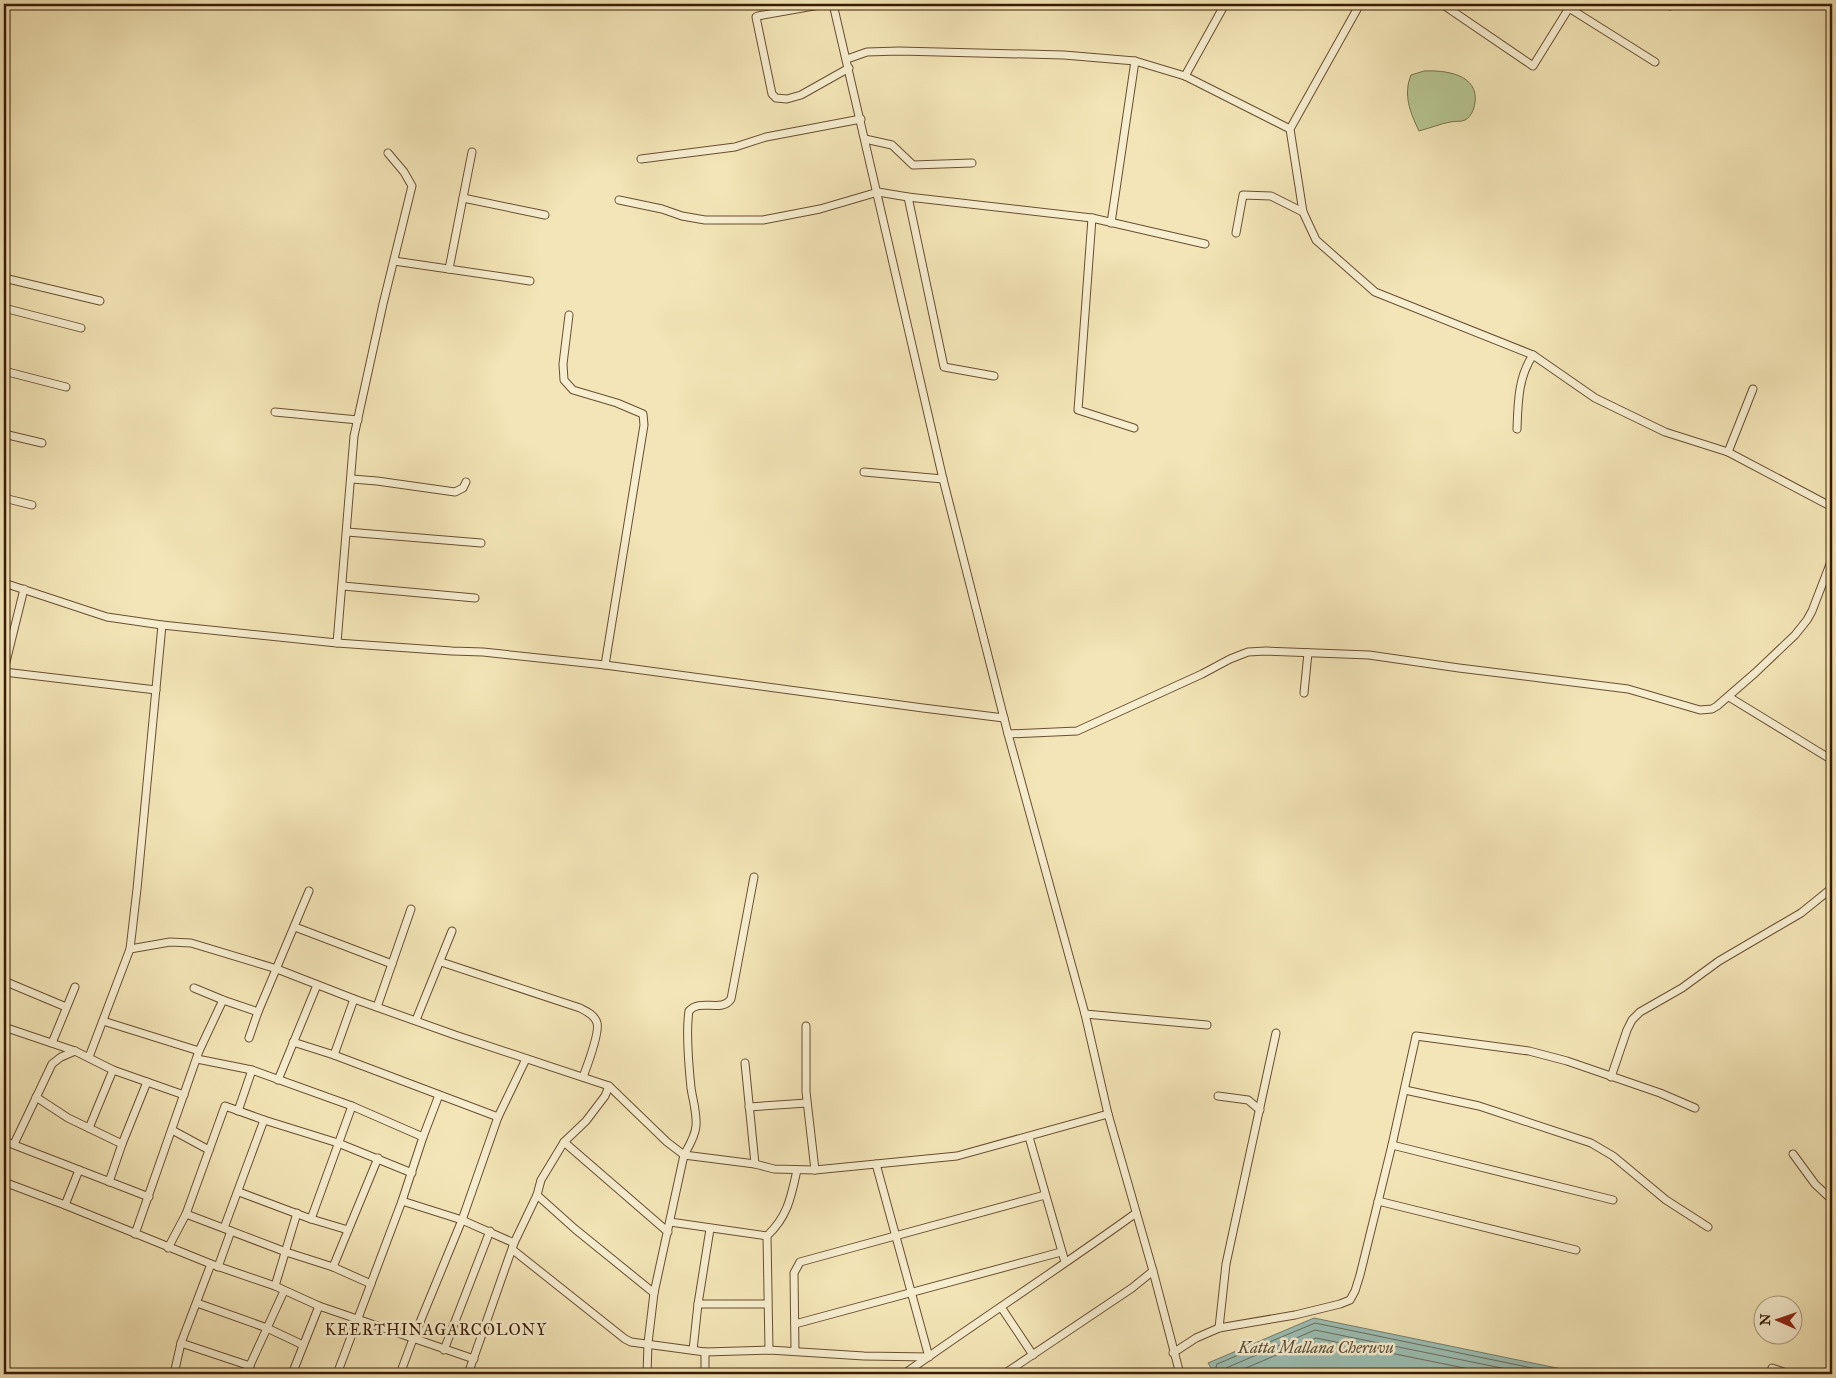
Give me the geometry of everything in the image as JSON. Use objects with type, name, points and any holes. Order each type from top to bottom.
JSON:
[{"type":"street","points":[[825,4],[756,17],[772,94],[776,98],[794,98],[849,68]]},
{"type":"street","points":[[833,4],[943,479],[1008,734],[1085,1014],[1108,1114],[1180,1374]]},
{"type":"street","points":[[1185,76],[1225,4]]},
{"type":"street","points":[[1360,4],[1290,129],[1303,212],[1316,240],[1375,292],[1533,355],[1595,398],[1666,432],[1728,452],[1832,507]]},
{"type":"street","points":[[1442,4],[1533,66],[1570,6]]},
{"type":"street","points":[[1561,4],[1570,6],[1656,62]]},
{"type":"street","points":[[847,59],[867,52],[898,51],[1064,55],[1135,61],[1185,76],[1290,129]]},
{"type":"street","points":[[1111,223],[1135,61]]},
{"type":"street","points":[[641,158],[734,148],[766,137],[861,119]]},
{"type":"street","points":[[865,139],[892,145],[913,165],[972,163]]},
{"type":"street","points":[[449,269],[472,152]]},
{"type":"street","points":[[337,642],[352,479],[354,436],[382,304],[394,261],[400,227],[412,186],[404,172],[388,153]]},
{"type":"street","points":[[619,200],[705,220],[763,220],[820,209],[878,192],[1092,218],[1205,244]]},
{"type":"street","points":[[1236,233],[1243,195],[1270,196],[1303,212]]},
{"type":"street","points":[[908,197],[944,367],[994,376]]},
{"type":"street","points":[[463,198],[545,215]]},
{"type":"street","points":[[1092,218],[1078,410],[1134,428]]},
{"type":"street","points":[[394,261],[530,280]]},
{"type":"street","points":[[4,278],[100,301]]},
{"type":"street","points":[[4,308],[81,328]]},
{"type":"street","points":[[569,315],[563,364],[564,380],[573,390],[643,414],[644,425],[605,665]]},
{"type":"street","points":[[1517,429],[1518,399],[1525,367],[1533,355]]},
{"type":"street","points":[[4,372],[66,387]]},
{"type":"street","points":[[1728,452],[1753,389]]},
{"type":"street","points":[[275,412],[358,420]]},
{"type":"street","points":[[4,434],[42,443]]},
{"type":"street","points":[[864,472],[943,479]]},
{"type":"street","points":[[352,479],[377,480],[455,492],[463,488],[466,482]]},
{"type":"street","points":[[4,498],[32,505]]},
{"type":"street","points":[[347,532],[480,543]]},
{"type":"street","points":[[1008,734],[1077,731],[1248,652],[1266,651],[1369,655],[1628,689],[1700,710],[1712,709],[1729,697],[1782,648],[1807,620],[1832,559]]},
{"type":"street","points":[[4,583],[107,617],[162,625],[337,642],[483,652],[605,665],[1004,718]]},
{"type":"street","points":[[343,586],[475,598]]},
{"type":"street","points":[[24,589],[4,671],[156,690]]},
{"type":"street","points":[[89,1057],[130,949],[162,625]]},
{"type":"street","points":[[1304,693],[1308,653]]},
{"type":"street","points":[[1729,697],[1832,760]]},
{"type":"street","points":[[647,1374],[648,1343],[654,1293],[684,1154],[694,1137],[696,1127],[688,1022],[689,1011],[696,1006],[723,1006],[728,1004],[731,999],[754,877]]},
{"type":"street","points":[[1611,1077],[1627,1030],[1632,1020],[1640,1012],[1682,988],[1719,961],[1801,913],[1832,888]]},
{"type":"street","points":[[248,1038],[309,890]]},
{"type":"street","points":[[377,1007],[412,909]]},
{"type":"street","points":[[295,927],[392,964]]},
{"type":"street","points":[[416,1020],[441,962],[452,930]]},
{"type":"street","points":[[130,949],[170,942],[191,943],[277,969],[454,1035],[609,1086],[667,1142],[684,1154],[755,1164],[774,1170],[815,1170],[956,1156],[1108,1114]]},
{"type":"street","points":[[441,962],[580,1008],[594,1017],[597,1023],[597,1032],[583,1077]]},
{"type":"street","points":[[4,980],[66,1007]]},
{"type":"street","points":[[278,1080],[317,985]]},
{"type":"street","points":[[52,1043],[75,987]]},
{"type":"street","points":[[194,988],[258,1012]]},
{"type":"street","points":[[334,1055],[354,999]]},
{"type":"street","points":[[135,1234],[199,1051],[223,1000]]},
{"type":"street","points":[[1085,1014],[1207,1025]]},
{"type":"street","points":[[103,1021],[199,1051]]},
{"type":"street","points":[[806,1026],[805,1067],[807,1103],[815,1170]]},
{"type":"street","points":[[5,1030],[52,1043],[89,1057],[112,1070],[184,1095]]},
{"type":"street","points":[[1219,1328],[1226,1264],[1276,1033]]},
{"type":"street","points":[[1173,1353],[1196,1338],[1219,1328],[1295,1315],[1350,1300],[1360,1276],[1392,1146],[1416,1036],[1529,1051],[1567,1061],[1695,1108]]},
{"type":"street","points":[[293,1042],[334,1055],[498,1117]]},
{"type":"street","points":[[14,1144],[52,1064],[74,1051]]},
{"type":"street","points":[[197,1059],[252,1070],[352,1106],[423,1137]]},
{"type":"street","points":[[400,1374],[462,1220],[498,1117],[526,1059]]},
{"type":"street","points":[[745,1063],[755,1164]]},
{"type":"street","points":[[89,1128],[112,1070]]},
{"type":"street","points":[[238,1111],[252,1070]]},
{"type":"street","points":[[109,1182],[147,1082]]},
{"type":"street","points":[[468,1374],[514,1247],[537,1195],[541,1180],[564,1142],[595,1110],[605,1096],[609,1086]]},
{"type":"street","points":[[1405,1090],[1479,1106],[1591,1143],[1612,1156],[1666,1200],[1708,1227]]},
{"type":"street","points":[[337,1374],[439,1095]]},
{"type":"street","points":[[1218,1096],[1248,1100],[1260,1110]]},
{"type":"street","points":[[36,1097],[60,1114],[122,1144]]},
{"type":"street","points":[[749,1107],[807,1103]]},
{"type":"street","points":[[168,1248],[186,1214],[225,1106],[338,1143],[412,1173]]},
{"type":"street","points":[[311,1219],[352,1106]]},
{"type":"street","points":[[174,1374],[181,1343],[228,1230],[264,1120]]},
{"type":"street","points":[[172,1130],[209,1150]]},
{"type":"street","points":[[1029,1137],[1060,1252],[1065,1262]]},
{"type":"street","points":[[4,1141],[149,1196]]},
{"type":"street","points":[[564,1142],[668,1232]]},
{"type":"street","points":[[1392,1146],[1613,1200]]},
{"type":"street","points":[[1793,1154],[1815,1184],[1832,1200]]},
{"type":"street","points":[[333,1266],[378,1158]]},
{"type":"street","points":[[876,1164],[929,1357]]},
{"type":"street","points":[[65,1205],[79,1170]]},
{"type":"street","points":[[769,1350],[767,1236],[784,1216],[797,1170]]},
{"type":"street","points":[[4,1182],[168,1248],[275,1286],[319,1306],[474,1359]]},
{"type":"street","points":[[239,1192],[311,1219],[348,1230]]},
{"type":"street","points":[[537,1195],[575,1229],[654,1293]]},
{"type":"street","points":[[795,1351],[794,1273],[800,1262],[1045,1195]]},
{"type":"street","points":[[402,1200],[490,1231],[514,1247],[631,1342],[705,1352],[769,1350],[864,1356],[929,1357]]},
{"type":"street","points":[[1378,1201],[1576,1250]]},
{"type":"street","points":[[904,1374],[1065,1262],[1097,1242],[1136,1213]]},
{"type":"street","points":[[186,1214],[286,1252],[333,1266],[371,1284]]},
{"type":"street","points":[[275,1286],[297,1214]]},
{"type":"street","points":[[670,1222],[767,1236]]},
{"type":"street","points":[[693,1350],[710,1229]]},
{"type":"street","points":[[444,1350],[490,1231]]},
{"type":"street","points":[[795,1324],[1060,1252]]},
{"type":"street","points":[[1004,1374],[1132,1288],[1153,1271]]},
{"type":"street","points":[[246,1374],[284,1291]]},
{"type":"street","points":[[197,1303],[267,1328],[303,1345]]},
{"type":"street","points":[[698,1304],[768,1304]]},
{"type":"street","points":[[292,1374],[319,1306]]},
{"type":"street","points":[[1001,1307],[1033,1355]]},
{"type":"street","points":[[181,1343],[250,1366]]},
{"type":"street","points":[[705,1352],[705,1374]]},
{"type":"street","points":[[1772,1368],[1788,1374]]},
{"type":"green space","points":[[1424,71],[1450,73],[1466,80],[1472,86],[1475,93],[1475,105],[1467,119],[1419,131],[1410,110],[1408,90],[1411,75]]},
{"type":"water","name":"Katta Mallana Cheruvu","points":[[1314,1318],[1586,1374],[1215,1374],[1208,1363]]},
{"type":"district","name":"KEERTHINAGARCOLONY","points":[[436,1329]]}]
